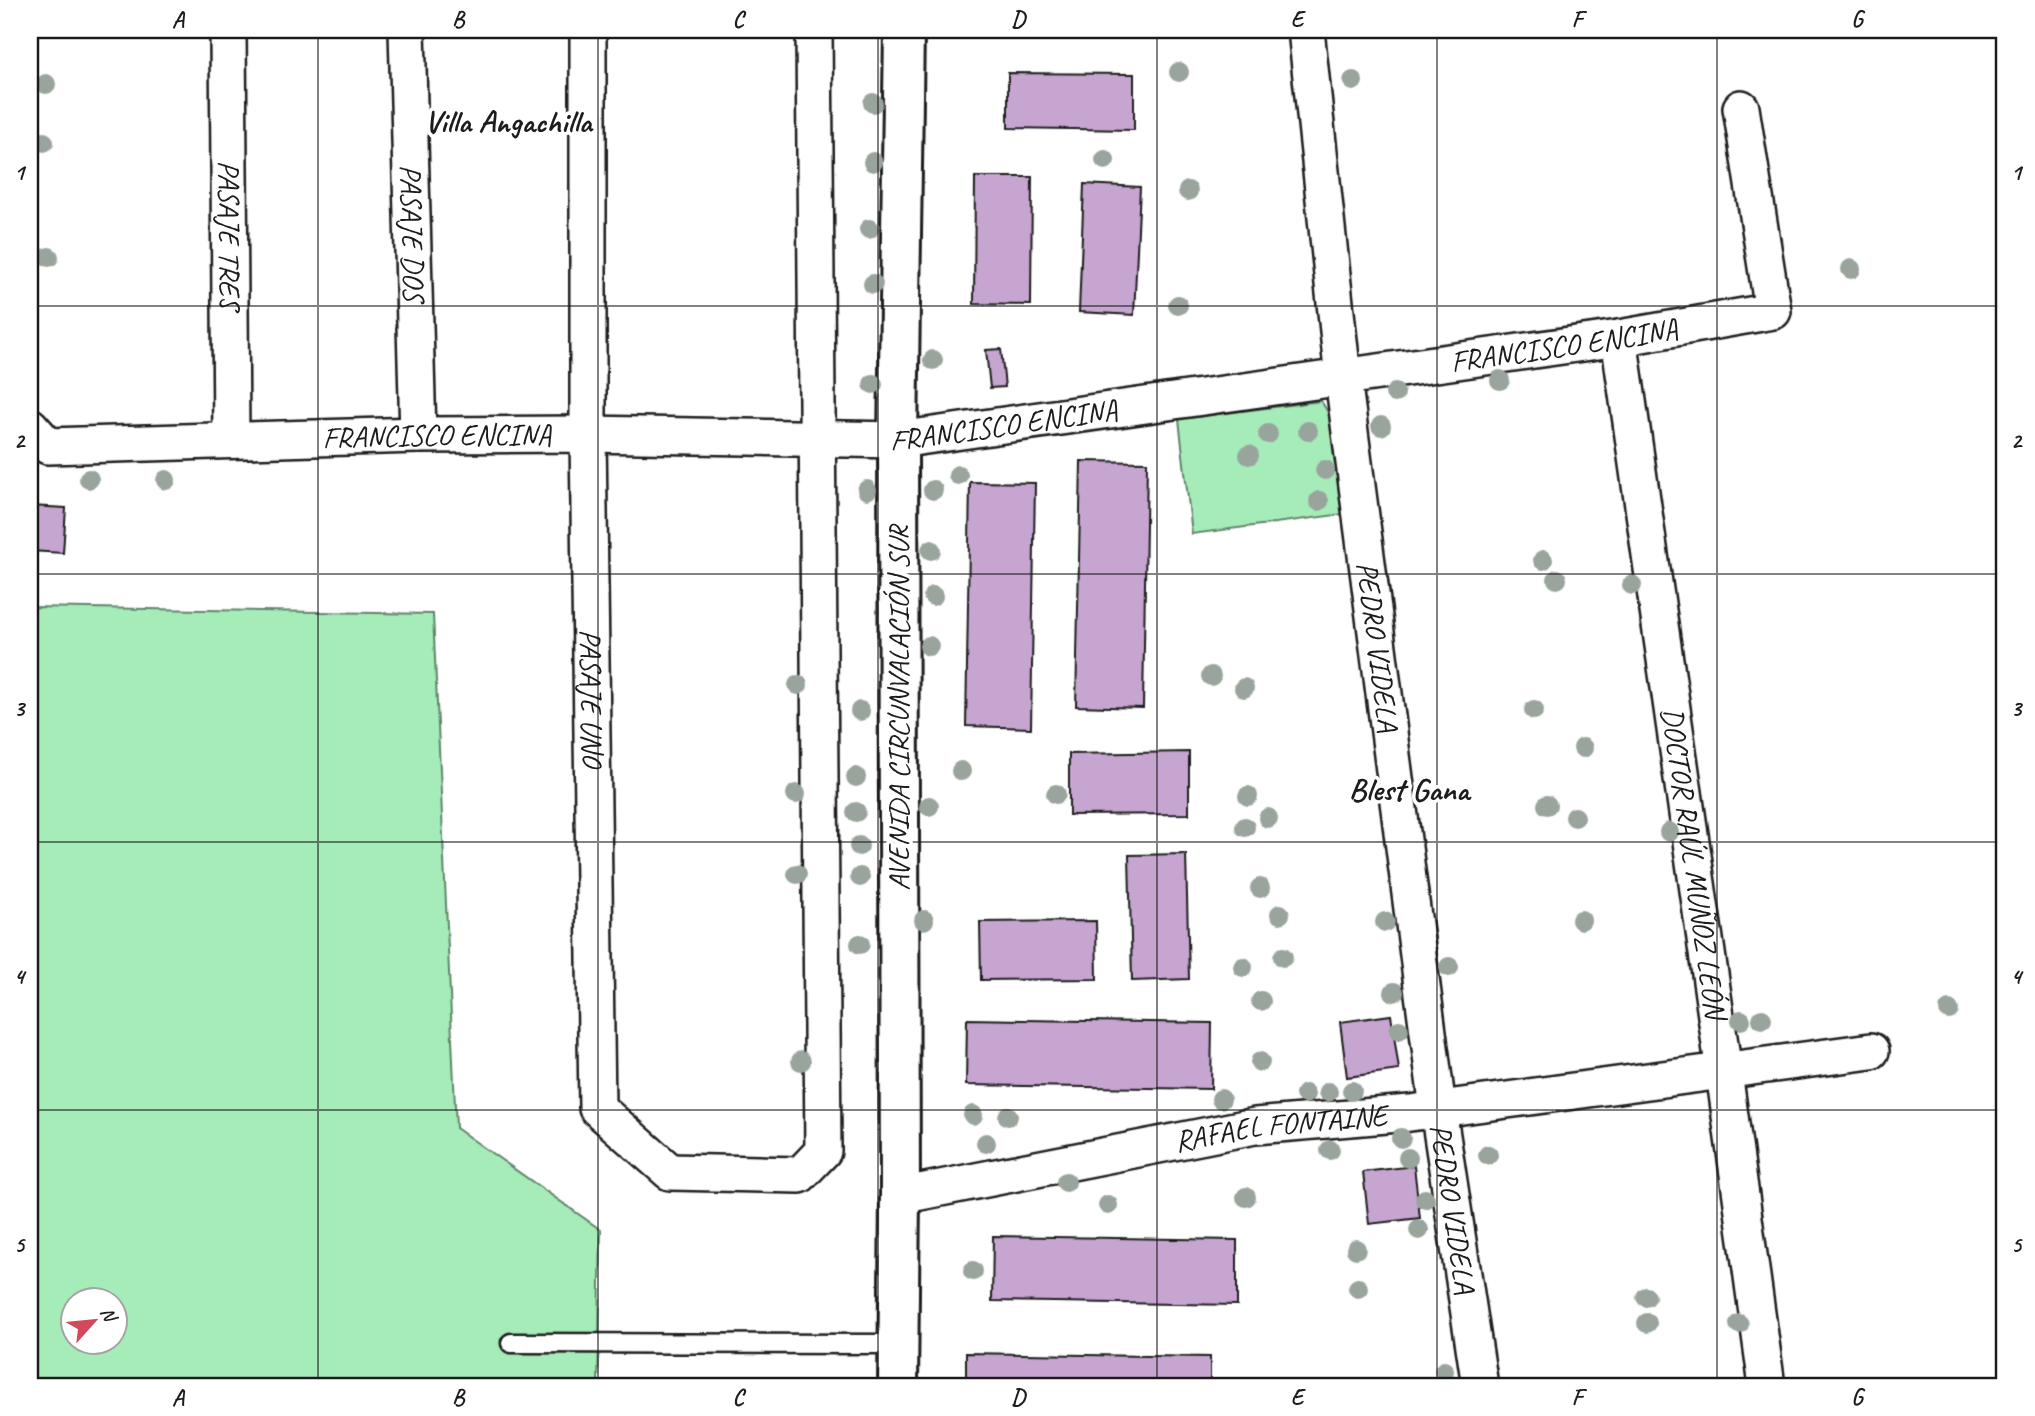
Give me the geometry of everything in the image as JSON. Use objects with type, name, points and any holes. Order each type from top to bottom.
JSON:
[{"type":"main road","name":"AVENIDA CIRCUNVALACIÓN SUR","points":[[898,1386],[898,440],[904,30]]},
{"type":"street","name":"PASAJE TRES","points":[[228,30],[231,440]]},
{"type":"street","name":"PASAJE DOS","points":[[407,30],[418,435]]},
{"type":"street","name":"PASAJE UNO","points":[[587,30],[588,434],[597,1108],[670,1172],[800,1175],[823,1151],[816,440]]},
{"type":"street","points":[[814,30],[816,440]]},
{"type":"street","name":"PEDRO VIDELA","points":[[1306,30],[1343,378],[1438,1109],[1480,1386]]},
{"type":"street","name":"FRANCISCO ENCINA","points":[[30,426],[48,446],[418,435],[588,434],[898,440],[1619,338],[1773,311],[1741,108]]},
{"type":"street","name":"DOCTOR RAÚL MUÑOZ LEÓN","points":[[1619,338],[1767,1386]]},
{"type":"street","name":"RAFAEL FONTAINE","points":[[900,1196],[1255,1126],[1438,1109],[1871,1051]]},
{"type":"lane","points":[[511,1343],[898,1344]]},
{"type":"green space","points":[[1321,401],[1331,417],[1344,514],[1192,534],[1179,419]]},
{"type":"green space","points":[[30,607],[433,614],[456,1128],[601,1230],[598,1386],[30,1386]]},
{"type":"building","points":[[1008,73],[1134,74],[1134,130],[1008,128]]},
{"type":"building","points":[[975,177],[1032,177],[1031,305],[974,304]]},
{"type":"building","points":[[1084,184],[1140,187],[1134,315],[1079,312]]},
{"type":"building","points":[[1001,349],[1005,387],[990,388],[986,350]]},
{"type":"building","points":[[1081,461],[1147,462],[1143,708],[1076,706]]},
{"type":"building","points":[[970,482],[1035,483],[1031,728],[966,726]]},
{"type":"building","points":[[30,506],[66,508],[63,553],[30,551]]},
{"type":"building","points":[[1189,752],[1189,814],[1069,815],[1069,754]]},
{"type":"building","points":[[1186,854],[1189,979],[1132,981],[1129,855]]},
{"type":"building","points":[[1096,921],[1097,979],[981,980],[980,922]]},
{"type":"building","points":[[1391,1015],[1399,1070],[1347,1077],[1340,1022]]},
{"type":"building","points":[[967,1019],[1212,1023],[1211,1089],[966,1085]]},
{"type":"building","points":[[1414,1166],[1420,1218],[1369,1224],[1363,1172]]},
{"type":"building","points":[[993,1236],[1237,1240],[1237,1305],[992,1301]]},
{"type":"building","points":[[966,1353],[1210,1357],[1210,1386],[966,1386]]},
{"type":"district","name":"Villa Angachilla","points":[[508,121]]},
{"type":"district","name":"Blest Gana","points":[[1409,789]]}]
